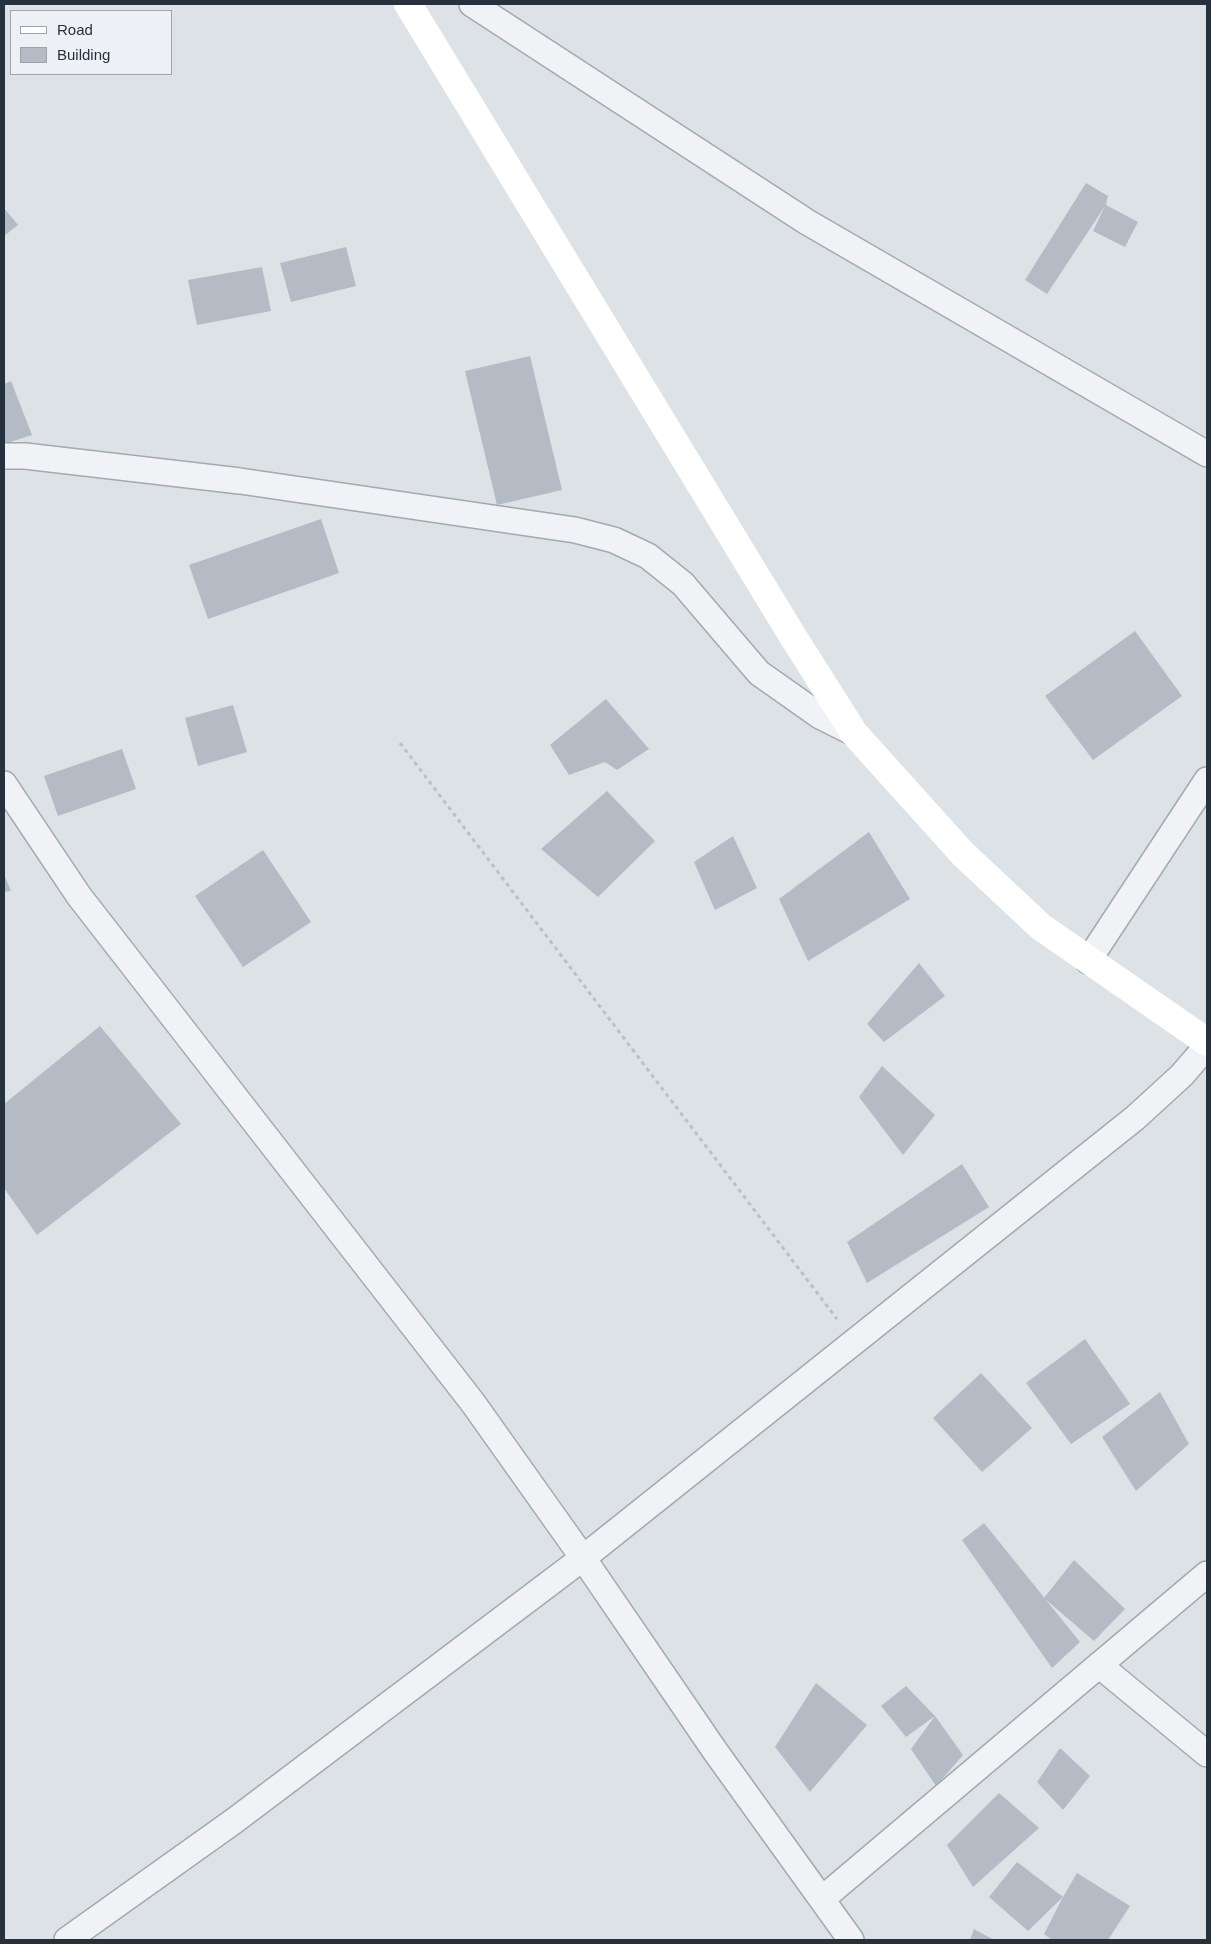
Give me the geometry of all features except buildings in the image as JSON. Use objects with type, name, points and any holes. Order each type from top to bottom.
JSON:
[{"type":"street","points":[[408,4],[792,635],[854,732],[963,854],[1041,927],[1207,1042]]},
{"type":"street","points":[[472,4],[807,222],[1207,454]]},
{"type":"street","points":[[4,456],[25,456],[240,481],[575,530],[614,540],[648,556],[683,584],[759,673],[820,716],[854,732]]},
{"type":"street","points":[[1088,961],[1207,780]]},
{"type":"street","points":[[4,784],[79,896],[473,1403],[584,1558],[715,1751],[851,1940]]},
{"type":"street","points":[[67,1940],[234,1822],[584,1558],[1135,1118],[1182,1075],[1207,1046]]},
{"type":"street","points":[[822,1899],[1207,1574]]},
{"type":"street","points":[[1099,1666],[1207,1754]]},
{"type":"path","points":[[400,743],[854,1341]]}]
